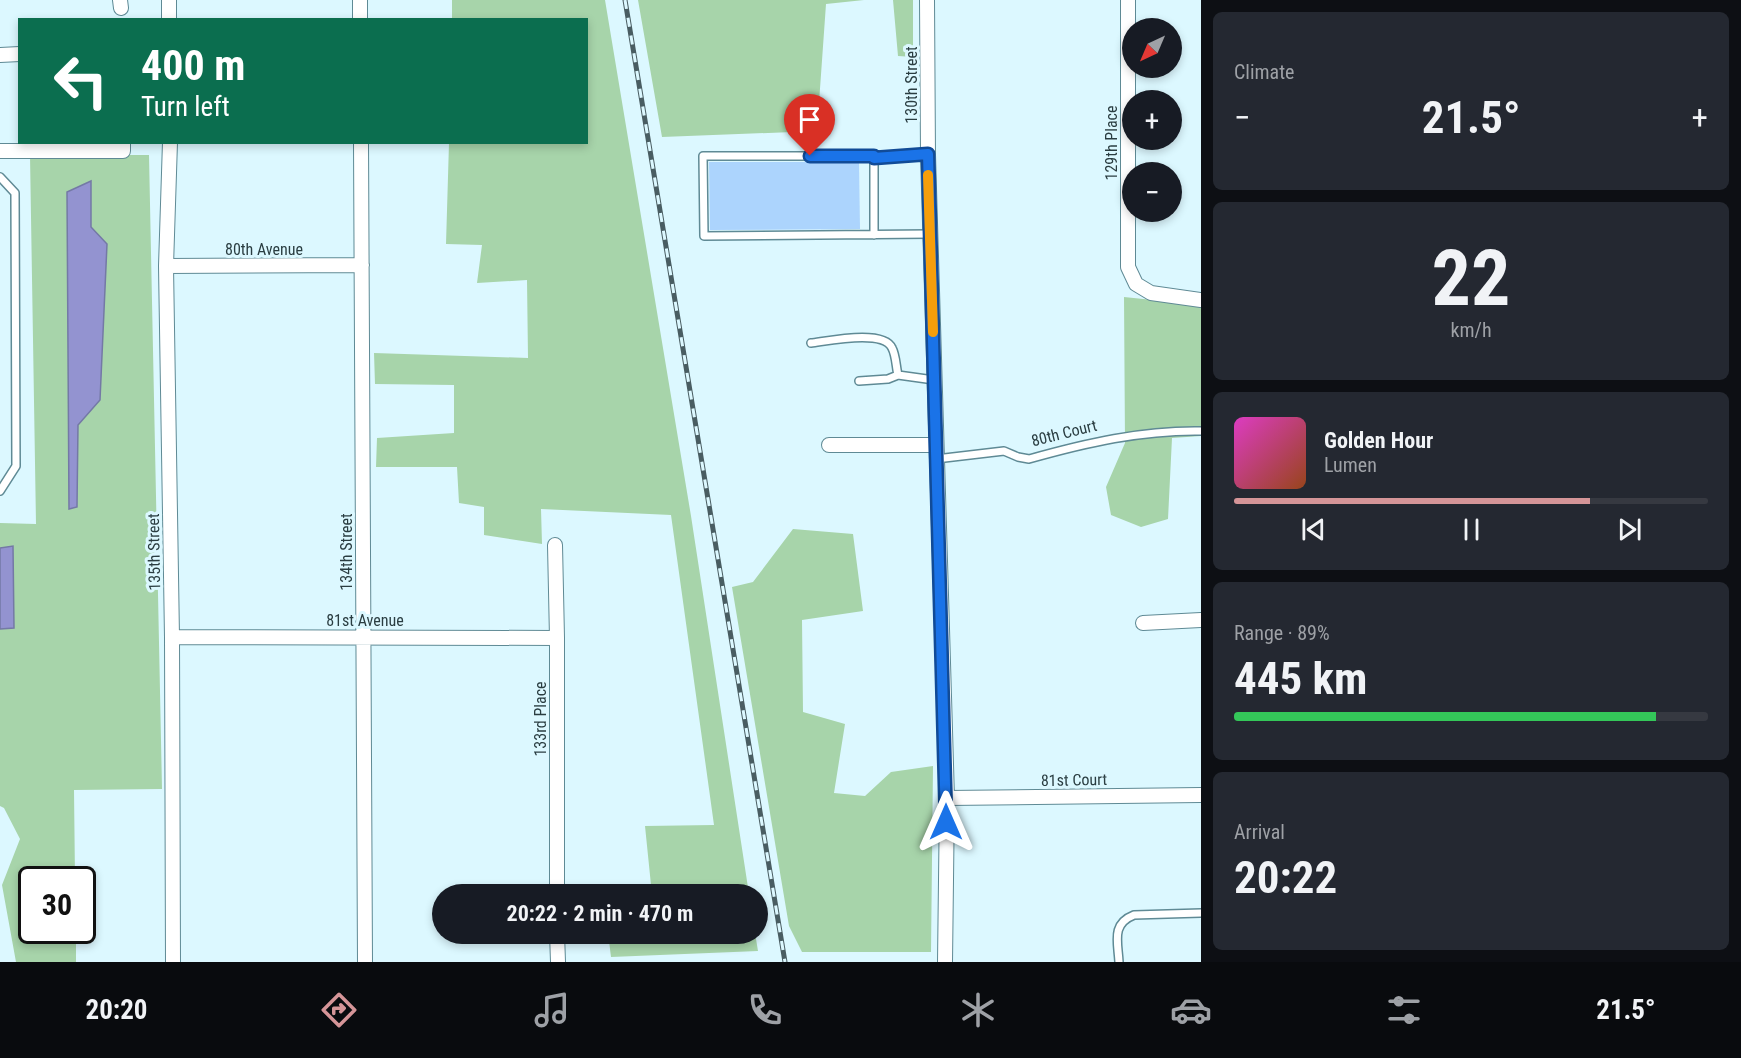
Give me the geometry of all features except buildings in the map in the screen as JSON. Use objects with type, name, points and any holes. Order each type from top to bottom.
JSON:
[{"type":"street","points":[[169,0],[169,18]]},
{"type":"street","points":[[360,0],[360,18]]},
{"type":"street","name":"130th Street","points":[[927,0],[930,234],[947,798],[945,962]]},
{"type":"street","name":"129th Place","points":[[1128,0],[1128,267],[1136,284],[1151,293],[1201,300]]},
{"type":"street","points":[[0,55],[18,54]]},
{"type":"street","name":"135th Street","points":[[170,144],[166,266],[172,637],[173,962]]},
{"type":"street","name":"134th Street","points":[[361,144],[365,962]]},
{"type":"street","points":[[0,152],[123,147]]},
{"type":"street","name":"80th Avenue","points":[[166,266],[362,265]]},
{"type":"street","name":"80th Court","points":[[829,445],[936,452]]},
{"type":"street","name":"133rd Place","points":[[555,545],[557,884]]},
{"type":"street","points":[[1143,623],[1201,620]]},
{"type":"street","name":"81st Avenue","points":[[172,637],[557,638]]},
{"type":"street","name":"81st Court","points":[[947,798],[1201,795]]},
{"type":"street","points":[[557,944],[558,962]]},
{"type":"lane","points":[[928,154],[874,158],[874,156],[703,156],[704,236],[930,234]]},
{"type":"lane","points":[[874,158],[874,235]]},
{"type":"lane","points":[[0,177],[15,193],[16,466],[0,491]]},
{"type":"lane","points":[[811,343],[866,337],[882,338],[893,348],[897,375]]},
{"type":"lane","points":[[859,381],[888,380],[897,375],[934,380]]},
{"type":"lane","name":"80th Court","points":[[936,452],[1004,452],[1029,459],[1107,439],[1178,431],[1201,431]]},
{"type":"lane","points":[[1119,962],[1117,929],[1124,919],[1134,915],[1201,913]]},
{"type":"green space","points":[[452,0],[605,0],[691,516],[747,884],[651,884],[645,826],[714,825],[671,515],[541,509],[542,544],[484,535],[484,507],[459,503],[457,467],[376,467],[377,438],[454,433],[454,385],[375,384],[374,353],[528,358],[527,280],[477,283],[482,245],[446,244],[449,144],[588,144],[588,18],[452,18]]},
{"type":"green space","points":[[638,0],[864,0],[826,4],[817,131],[662,137]]},
{"type":"green space","points":[[893,0],[913,0],[913,57],[898,56]]},
{"type":"green space","points":[[30,155],[149,155],[162,789],[74,790],[75,866],[18,866],[18,944],[76,944],[76,962],[16,962],[2,885],[20,839],[4,808],[0,806],[0,523],[36,524]]},
{"type":"green space","points":[[1124,297],[1201,305],[1201,436],[1172,438],[1168,519],[1141,527],[1111,515],[1106,487],[1125,443]]},
{"type":"green space","points":[[793,529],[853,534],[863,611],[802,620],[803,712],[845,724],[834,793],[865,796],[891,772],[933,766],[931,952],[802,952],[789,926],[732,587],[753,582]]},
{"type":"green space","points":[[609,944],[757,944],[758,951],[611,957]]},
{"type":"water","points":[[91,181],[91,227],[107,244],[100,400],[78,425],[77,507],[69,509],[67,192]]},
{"type":"water","points":[[13,546],[14,628],[0,629],[0,548]]},
{"type":"railway","points":[[625,0],[785,962]]},
{"type":"slow traffic","points":[[928,175],[933,332]]},
{"type":"route","points":[[810,156],[874,156],[874,158],[928,154],[946,822]]}]
